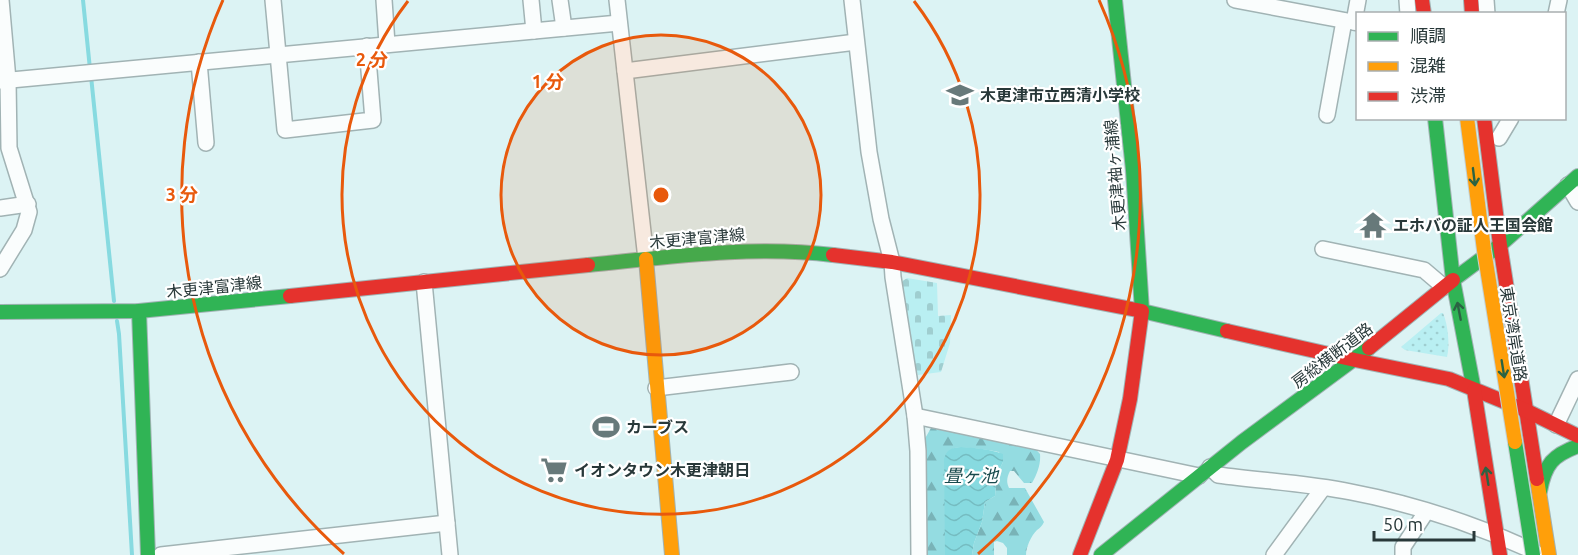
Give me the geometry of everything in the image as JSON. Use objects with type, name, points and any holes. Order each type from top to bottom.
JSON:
[{"type":"main road","name":"木更津袖ヶ浦線","points":[[1115,0],[1133,170],[1142,311]]},
{"type":"main road","points":[[1435,120],[1449,284],[1474,389],[1500,555]]},
{"type":"main road","name":"東京湾岸道路","points":[[1467,120],[1484,250],[1533,555]]},
{"type":"main road","points":[[1485,120],[1494,144],[1500,245],[1549,555]]},
{"type":"main road","name":"房総横断道路","points":[[1101,555],[1242,442],[1355,360],[1500,245],[1573,181]]},
{"type":"main road","name":"木更津富津線","points":[[0,312],[139,311],[646,259],[723,252],[783,250],[892,262],[1142,311],[1449,379],[1527,411],[1578,436]]},
{"type":"main road","points":[[1467,256],[1471,279]]},
{"type":"main road","points":[[646,259],[672,555]]},
{"type":"main road","points":[[139,311],[148,555]]},
{"type":"main road","points":[[1080,555],[1117,460],[1131,389],[1142,311]]},
{"type":"main road","name":"東京湾岸道路","points":[[1488,383],[1491,406]]},
{"type":"main road","points":[[1539,492],[1541,478],[1553,457],[1578,446]]},
{"type":"main road","points":[[1512,532],[1516,555]]},
{"type":"street","points":[[0,269],[24,230],[29,212],[9,148],[1,0]]},
{"type":"street","points":[[273,0],[285,130],[373,120],[367,46]]},
{"type":"street","points":[[384,0],[387,44]]},
{"type":"street","points":[[531,0],[534,31]]},
{"type":"street","points":[[560,0],[564,28]]},
{"type":"street","points":[[617,0],[646,259]]},
{"type":"street","points":[[852,0],[869,152],[881,219],[892,262],[892,277],[915,416],[918,451],[919,555]]},
{"type":"street","points":[[1235,0],[1277,4],[1352,22]]},
{"type":"street","points":[[1327,115],[1358,0]]},
{"type":"street","points":[[4,80],[619,23]]},
{"type":"street","points":[[625,71],[856,42]]},
{"type":"street","points":[[199,62],[206,143]]},
{"type":"street","points":[[1421,120],[1425,143],[1439,152]]},
{"type":"street","points":[[1494,144],[1497,120]]},
{"type":"street","points":[[1494,144],[1510,120]]},
{"type":"street","points":[[1573,181],[1578,202]]},
{"type":"street","points":[[0,208],[28,204]]},
{"type":"street","points":[[1323,249],[1425,270],[1449,284]]},
{"type":"street","points":[[424,282],[450,555]]},
{"type":"street","points":[[657,388],[791,372]]},
{"type":"street","points":[[1556,425],[1578,379]]},
{"type":"street","points":[[915,416],[1117,460],[1218,476],[1323,488],[1382,499],[1496,534],[1542,555]]},
{"type":"street","points":[[1274,555],[1323,488]]},
{"type":"street","points":[[1403,555],[1403,547],[1426,512]]},
{"type":"street","points":[[161,555],[447,523]]},
{"type":"green space","points":[[907,278],[937,283],[938,316],[951,315],[950,343],[941,372],[918,375],[913,360],[901,282]]},
{"type":"green space","points":[[1443,313],[1447,329],[1447,357],[1405,350],[1401,347]]},
{"type":"green space","points":[[938,423],[1031,444],[1040,454],[1038,469],[1032,483],[1024,483],[1014,471],[1010,471],[1007,480],[1009,488],[1025,488],[1044,522],[1031,538],[1026,555],[1007,555],[1007,548],[1003,543],[997,541],[994,542],[994,555],[972,555],[982,522],[985,502],[995,496],[997,474],[1003,462],[999,452],[976,448],[954,448],[944,474],[945,555],[921,555],[927,514],[924,504],[923,442],[931,428]]},
{"type":"water","name":"畳ヶ池","points":[[961,447],[1003,454],[1003,462],[997,474],[995,496],[985,502],[982,522],[972,555],[945,555],[944,459],[950,450]]},
{"type":"waterway","points":[[83,0],[90,69]]},
{"type":"waterway","points":[[91,76],[114,301]]},
{"type":"waterway","points":[[117,321],[132,555]]},
{"type":"traffic: fast","points":[[1115,0],[1133,170],[1142,311],[1227,331]]},
{"type":"traffic: fast","points":[[1435,120],[1453,280],[1474,390]]},
{"type":"traffic: fast","points":[[1453,280],[1500,245],[1578,176]]},
{"type":"traffic: fast","points":[[588,265],[741,252],[803,252],[833,255]]},
{"type":"traffic: fast","points":[[0,312],[139,311],[290,296]]},
{"type":"traffic: fast","points":[[139,311],[148,555]]},
{"type":"traffic: fast","points":[[1101,555],[1242,442],[1369,348]]},
{"type":"traffic: fast","points":[[1515,442],[1533,555]]},
{"type":"traffic: fast","points":[[1540,491],[1548,467],[1556,457],[1578,446]]},
{"type":"traffic: slow","points":[[1467,120],[1484,250],[1515,442]]},
{"type":"traffic: slow","points":[[646,259],[672,555]]},
{"type":"traffic: slow","points":[[1537,479],[1549,555]]},
{"type":"traffic: jam","points":[[1422,0],[1424,12]]},
{"type":"traffic: jam","points":[[1471,0],[1472,12]]},
{"type":"traffic: jam","points":[[1484,120],[1500,245],[1537,479]]},
{"type":"traffic: jam","points":[[833,255],[892,262],[1142,311],[1130,399],[1117,460],[1080,555]]},
{"type":"traffic: jam","points":[[290,296],[588,265]]},
{"type":"traffic: jam","points":[[1369,348],[1453,280]]},
{"type":"traffic: jam","points":[[1227,331],[1449,379],[1527,411],[1578,436]]},
{"type":"traffic: jam","points":[[1474,390],[1500,555]]},
{"type":"place","name":"木更津市立西清小学校","points":[[960,95]]},
{"type":"place","name":"エホバの証人王国会館","points":[[1373,225]]},
{"type":"place","name":"カーブス","points":[[606,427]]},
{"type":"place","name":"イオンタウン木更津朝日","points":[[554,470]]}]
